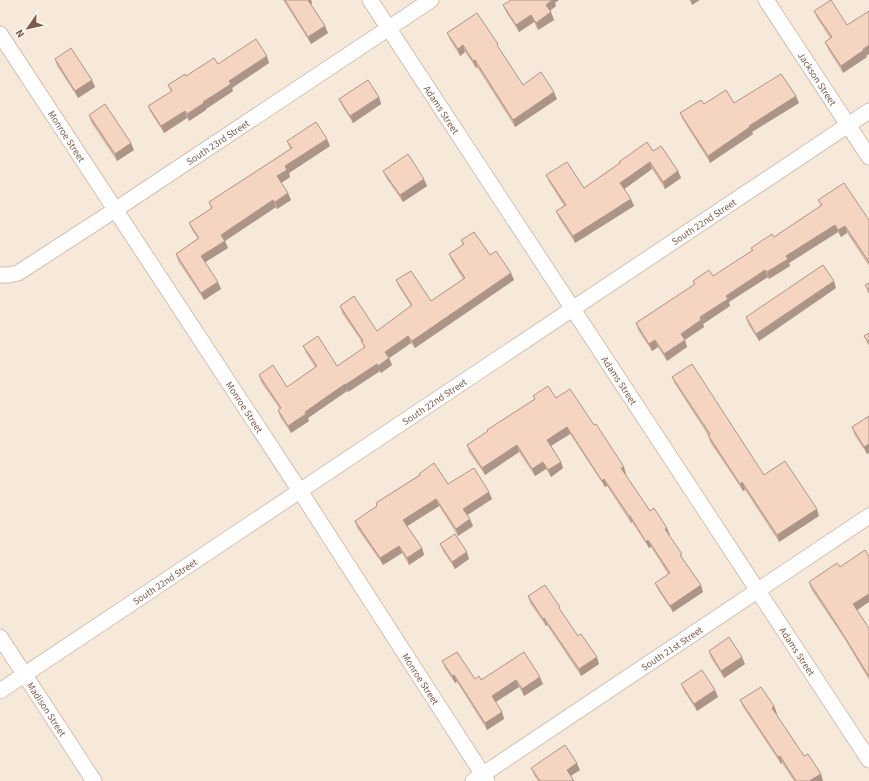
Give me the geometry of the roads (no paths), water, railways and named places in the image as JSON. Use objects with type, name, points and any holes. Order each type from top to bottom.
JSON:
[{"type":"street","name":"Adams Street","points":[[370,0],[869,760]]},
{"type":"street","name":"South 23rd Street","points":[[0,275],[18,273],[431,0]]},
{"type":"street","name":"Jackson Street","points":[[766,0],[869,158]]},
{"type":"street","name":"Monroe Street","points":[[0,34],[300,491],[481,779]]},
{"type":"street","name":"South 22nd Street","points":[[0,691],[869,111]]},
{"type":"street","name":"South 21st Street","points":[[481,779],[869,516]]},
{"type":"street","name":"Madison Street","points":[[0,637],[94,781]]}]
